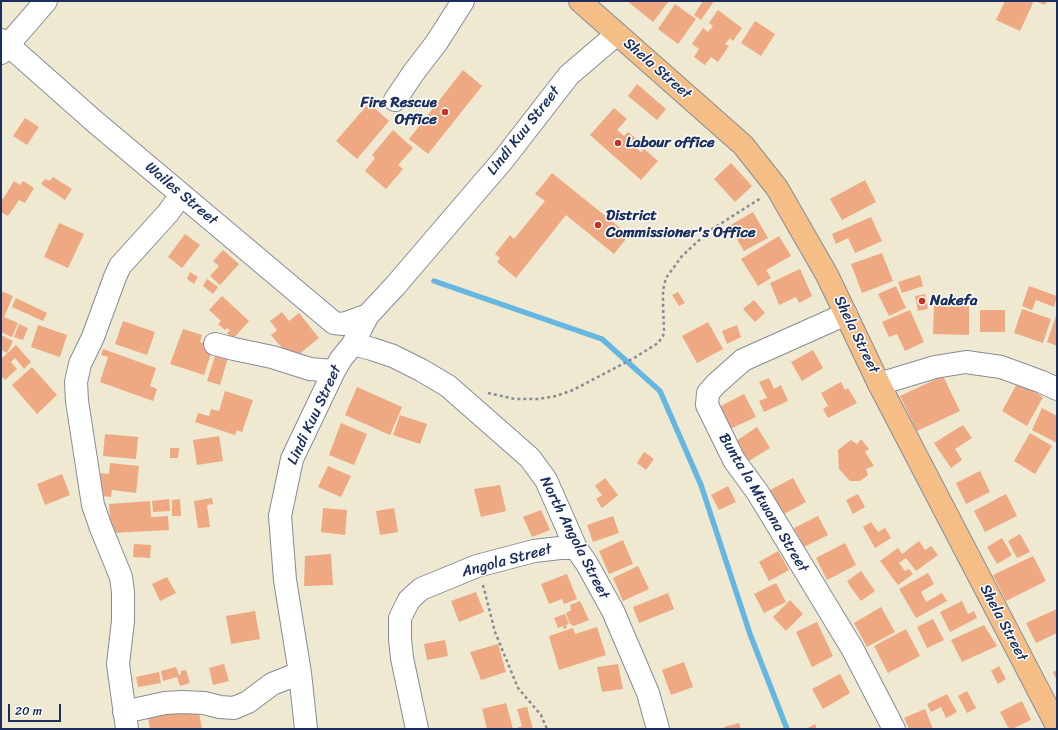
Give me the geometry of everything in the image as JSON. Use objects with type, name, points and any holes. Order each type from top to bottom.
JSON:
[{"type":"main road","name":"Shela Street","points":[[580,1],[743,145],[777,188],[827,276],[879,384],[1057,726]]},
{"type":"street","points":[[3,45],[46,1]]},
{"type":"street","points":[[395,100],[437,42],[463,1]]},
{"type":"street","name":"Lindi Kuu Street","points":[[306,729],[300,673],[285,580],[280,516],[292,460],[334,371],[353,344],[368,315],[395,286],[503,160],[569,74],[617,34]]},
{"type":"street","name":"Wailes Street","points":[[3,45],[334,323],[343,324],[368,315]]},
{"type":"street","points":[[181,195],[168,213],[120,266],[93,337],[80,364],[76,382],[77,400],[93,505],[121,577],[123,592],[123,621],[118,664],[126,720],[165,703],[204,703],[220,707],[234,708],[248,702],[272,684],[300,673]]},
{"type":"street","name":"Bunta la Mtwana Street","points":[[846,314],[743,360],[708,393],[707,405],[734,460],[758,493],[852,648],[894,729]]},
{"type":"street","points":[[215,344],[272,357],[310,369],[334,371]]},
{"type":"street","name":"North Angola Street","points":[[353,344],[392,356],[421,370],[448,386],[530,458],[546,480],[576,548],[587,564],[613,612],[648,693],[658,729]]},
{"type":"street","points":[[879,384],[934,367],[966,362],[1002,367],[1057,389]]},
{"type":"street","name":"Angola Street","points":[[417,729],[402,658],[400,639],[400,618],[409,600],[420,589],[477,566],[534,551],[576,548]]},
{"type":"street","points":[[648,693],[664,713],[673,729]]},
{"type":"path","points":[[484,392],[515,399],[539,399],[556,396],[573,390],[634,358],[658,343],[663,336],[664,330],[663,290],[666,278],[682,256],[709,231],[777,188]]},
{"type":"path","points":[[477,566],[495,632],[518,688],[541,715],[547,729]]},
{"type":"building","points":[[627,1],[669,1],[653,22]]},
{"type":"building","points":[[703,1],[714,1],[701,20],[694,15]]},
{"type":"building","points":[[1005,1],[1030,1],[1033,3],[1020,31],[996,20]]},
{"type":"building","points":[[1035,1],[1047,1],[1045,5]]},
{"type":"building","points":[[675,4],[696,19],[678,44],[658,29]]},
{"type":"building","points":[[718,10],[742,28],[733,41],[730,38],[725,44],[729,46],[718,62],[711,57],[705,65],[694,57],[699,49],[692,44],[703,28],[708,32],[713,26],[709,23]]},
{"type":"building","points":[[755,21],[775,34],[761,56],[741,43]]},
{"type":"building","name":"Fire Rescue Office","points":[[463,70],[482,86],[428,154],[409,139]]},
{"type":"building","points":[[637,84],[666,109],[657,120],[628,96]]},
{"type":"building","name":"Fire Rescue Office","points":[[369,103],[389,121],[357,159],[336,141]]},
{"type":"building","name":"Labour office","points":[[614,108],[627,119],[617,130],[624,136],[628,132],[639,141],[634,146],[641,152],[644,149],[658,161],[641,180],[590,135]]},
{"type":"building","points":[[25,118],[39,127],[27,145],[13,136]]},
{"type":"building","name":"Fire Rescue Office","points":[[393,130],[413,148],[398,165],[403,169],[386,189],[365,171],[375,158],[372,155]]},
{"type":"building","points":[[731,163],[752,186],[735,202],[714,179]]},
{"type":"building","name":"District Commissioner's Office","points":[[552,173],[629,235],[614,254],[566,215],[516,278],[497,262],[500,258],[495,254],[510,235],[514,239],[545,201],[535,194]]},
{"type":"building","points":[[53,177],[72,189],[65,200],[41,184],[45,179],[50,181]]},
{"type":"building","points":[[865,180],[876,202],[842,220],[830,199]]},
{"type":"building","points":[[14,181],[20,185],[23,181],[34,188],[25,203],[19,200],[8,216],[1,212],[1,197],[3,199]]},
{"type":"building","points":[[753,212],[768,238],[744,251],[729,226]]},
{"type":"building","points":[[871,217],[882,241],[855,253],[848,238],[836,244],[832,234]]},
{"type":"building","points":[[59,223],[84,234],[68,268],[44,257]]},
{"type":"building","points":[[185,234],[200,245],[182,268],[168,257]]},
{"type":"building","points":[[779,236],[791,256],[766,270],[771,278],[758,286],[741,259]]},
{"type":"building","points":[[223,250],[239,264],[220,285],[210,276],[219,266],[213,261]]},
{"type":"building","points":[[882,253],[893,281],[862,293],[851,264]]},
{"type":"building","points":[[800,269],[812,296],[799,303],[796,297],[779,305],[770,283]]},
{"type":"building","points":[[190,272],[198,277],[194,284],[187,279]]},
{"type":"building","points":[[920,275],[923,286],[902,293],[898,282]]},
{"type":"building","points":[[207,279],[218,287],[213,294],[203,286]]},
{"type":"building","points":[[896,286],[906,308],[889,316],[878,294]]},
{"type":"building","points":[[1029,286],[1057,296],[1054,307],[1036,300],[1032,310],[1022,306]]},
{"type":"building","points":[[1,291],[13,296],[4,317],[18,323],[12,337],[1,332]]},
{"type":"building","points":[[678,292],[685,303],[679,306],[672,295]]},
{"type":"building","points":[[925,294],[928,309],[918,311],[915,296]]},
{"type":"building","points":[[222,296],[249,321],[233,339],[227,333],[230,330],[227,328],[225,330],[218,324],[221,321],[209,310]]},
{"type":"building","points":[[16,298],[47,313],[43,321],[12,307]]},
{"type":"building","points":[[754,300],[765,313],[755,322],[743,309]]},
{"type":"building","points":[[934,305],[969,306],[969,335],[933,334]]},
{"type":"building","points":[[1022,309],[1051,319],[1043,343],[1014,333]]},
{"type":"building","points":[[910,310],[924,342],[905,351],[897,334],[889,337],[882,322]]},
{"type":"building","points":[[980,310],[1005,310],[1005,332],[980,332]]},
{"type":"building","points":[[282,312],[289,321],[299,313],[319,338],[292,360],[271,335],[277,330],[270,321]]},
{"type":"building","points":[[1057,313],[1057,346],[1047,342]]},
{"type":"building","points":[[123,321],[155,332],[147,355],[115,344]]},
{"type":"building","points":[[708,322],[723,349],[697,363],[682,336]]},
{"type":"building","points":[[19,324],[28,328],[23,340],[14,337]]},
{"type":"building","points":[[38,325],[67,335],[60,357],[31,347]]},
{"type":"building","points":[[737,325],[741,337],[727,344],[722,331]]},
{"type":"building","points":[[183,329],[202,335],[200,342],[207,344],[205,351],[211,353],[204,375],[170,364]]},
{"type":"building","points":[[1,335],[13,341],[7,353],[1,350]]},
{"type":"building","points":[[16,345],[31,362],[24,369],[15,358],[11,362],[17,369],[5,380],[1,376],[1,359]]},
{"type":"building","points":[[103,349],[156,368],[150,386],[157,389],[153,401],[100,382],[108,357],[101,355]]},
{"type":"building","points":[[813,350],[823,368],[802,381],[791,362]]},
{"type":"building","points":[[216,353],[228,358],[220,385],[207,381]]},
{"type":"building","points":[[32,367],[57,395],[37,414],[12,385]]},
{"type":"building","points":[[943,376],[960,411],[917,431],[900,396]]},
{"type":"building","points":[[769,378],[774,389],[781,385],[788,401],[764,412],[759,401],[767,398],[759,382]]},
{"type":"building","points":[[841,382],[845,390],[848,388],[857,403],[828,418],[823,409],[828,406],[821,393]]},
{"type":"building","points":[[1018,382],[1043,397],[1027,426],[1002,411]]},
{"type":"building","points":[[357,387],[402,407],[390,435],[345,415]]},
{"type":"building","points":[[225,391],[253,400],[242,432],[237,430],[235,435],[195,422],[198,413],[209,416],[211,409],[219,411]]},
{"type":"building","points":[[744,394],[756,417],[730,429],[719,407]]},
{"type":"building","points":[[1042,408],[1057,416],[1057,443],[1032,430]]},
{"type":"building","points":[[400,415],[427,424],[420,444],[393,435]]},
{"type":"building","points":[[341,423],[367,434],[354,465],[329,455]]},
{"type":"building","points":[[963,425],[972,438],[955,449],[962,460],[951,468],[934,443]]},
{"type":"building","points":[[757,427],[770,448],[749,461],[736,441]]},
{"type":"building","points":[[1030,433],[1052,446],[1035,474],[1014,461]]},
{"type":"building","points":[[105,434],[138,437],[136,459],[103,456]]},
{"type":"building","points":[[219,436],[223,461],[197,465],[193,440]]},
{"type":"building","points":[[861,439],[869,449],[865,452],[874,466],[866,469],[868,475],[860,481],[850,481],[839,469],[838,450],[851,440],[857,444]]},
{"type":"building","points":[[170,448],[179,448],[178,458],[170,458]]},
{"type":"building","points":[[644,452],[654,459],[646,470],[637,463]]},
{"type":"building","points":[[110,463],[139,466],[136,493],[112,490],[111,497],[95,495],[97,473],[109,474]]},
{"type":"building","points":[[328,466],[351,476],[341,497],[318,487]]},
{"type":"building","points":[[980,471],[990,492],[966,504],[956,483]]},
{"type":"building","points":[[62,474],[70,495],[45,505],[37,484]]},
{"type":"building","points":[[605,478],[618,495],[602,508],[596,499],[602,495],[595,486]]},
{"type":"building","points":[[793,478],[806,502],[782,515],[770,490]]},
{"type":"building","points":[[500,485],[506,511],[481,517],[474,489]]},
{"type":"building","points":[[728,486],[736,502],[719,510],[711,495]]},
{"type":"building","points":[[858,494],[865,507],[853,514],[846,500]]},
{"type":"building","points":[[1006,494],[1017,516],[985,532],[974,511]]},
{"type":"building","points":[[212,498],[213,504],[207,505],[210,527],[198,528],[194,501]]},
{"type":"building","points":[[169,499],[170,511],[153,512],[152,501]]},
{"type":"building","points":[[180,499],[181,516],[172,516],[172,500]]},
{"type":"building","points":[[150,501],[151,517],[168,516],[169,530],[111,533],[109,504]]},
{"type":"building","points":[[323,508],[347,510],[345,535],[321,532]]},
{"type":"building","points":[[394,508],[398,532],[380,535],[376,511]]},
{"type":"building","points":[[541,510],[550,530],[532,537],[523,517]]},
{"type":"building","points":[[613,516],[619,533],[593,542],[587,525]]},
{"type":"building","points":[[818,516],[828,535],[804,547],[794,528]]},
{"type":"building","points":[[871,522],[878,532],[885,528],[891,538],[875,548],[863,527]]},
{"type":"building","points":[[1020,534],[1030,552],[1017,558],[1008,541]]},
{"type":"building","points":[[1002,538],[1012,555],[997,564],[987,547]]},
{"type":"building","points":[[623,540],[633,564],[609,574],[599,551]]},
{"type":"building","points":[[919,541],[925,550],[931,546],[938,555],[916,571],[906,558],[899,563],[905,571],[909,569],[913,574],[898,585],[880,561],[898,548],[902,554]]},
{"type":"building","points":[[845,543],[856,565],[827,580],[816,558]]},
{"type":"building","points":[[134,544],[151,545],[150,558],[133,557]]},
{"type":"building","points":[[778,551],[789,570],[769,581],[759,562]]},
{"type":"building","points":[[331,554],[333,585],[304,586],[305,556]]},
{"type":"building","points":[[1033,556],[1046,581],[1006,601],[993,575]]},
{"type":"building","points":[[638,566],[649,589],[623,601],[613,578]]},
{"type":"building","points":[[861,571],[875,591],[861,601],[847,581]]},
{"type":"building","points":[[928,573],[934,584],[921,592],[926,602],[942,593],[947,601],[916,618],[899,589]]},
{"type":"building","points":[[567,574],[577,599],[564,604],[562,599],[549,604],[541,584]]},
{"type":"building","points":[[167,577],[176,593],[160,601],[152,584]]},
{"type":"building","points":[[776,583],[786,602],[764,613],[754,594]]},
{"type":"building","points":[[476,592],[484,612],[459,622],[451,601]]},
{"type":"building","points":[[668,593],[674,609],[639,623],[633,607]]},
{"type":"building","points":[[790,600],[803,614],[786,631],[773,617]]},
{"type":"building","points":[[580,601],[589,620],[574,626],[570,624],[566,613],[571,610],[570,605]]},
{"type":"building","points":[[962,601],[968,614],[974,611],[977,618],[950,632],[940,612]]},
{"type":"building","points":[[881,607],[895,632],[867,647],[854,623]]},
{"type":"building","points":[[1057,609],[1057,633],[1036,643],[1026,623]]},
{"type":"building","points":[[255,611],[260,639],[231,644],[226,616]]},
{"type":"building","points":[[565,614],[569,624],[566,625],[567,628],[564,629],[563,626],[558,628],[554,618]]},
{"type":"building","points":[[933,619],[944,640],[927,648],[917,627]]},
{"type":"building","points":[[817,622],[833,656],[812,667],[796,632]]},
{"type":"building","points":[[984,625],[997,646],[962,662],[951,640]]},
{"type":"building","points":[[597,627],[606,655],[559,670],[549,636],[573,628],[575,634]]},
{"type":"building","points":[[906,629],[920,656],[888,673],[874,646]]},
{"type":"building","points":[[445,640],[448,656],[427,660],[424,644]]},
{"type":"building","points":[[498,644],[506,672],[481,680],[470,652]]},
{"type":"building","points":[[684,662],[693,687],[671,695],[662,670]]},
{"type":"building","points":[[224,664],[229,681],[213,685],[209,668]]},
{"type":"building","points":[[618,664],[623,689],[602,692],[597,667]]},
{"type":"building","points":[[999,666],[1006,679],[998,684],[991,671]]},
{"type":"building","points":[[176,667],[179,675],[181,674],[181,671],[186,670],[190,683],[180,686],[177,677],[163,681],[161,671]]},
{"type":"building","points":[[1057,670],[1057,681],[1053,672]]},
{"type":"building","points":[[159,672],[161,683],[138,687],[136,677]]},
{"type":"building","points":[[840,674],[850,693],[823,709],[812,689]]},
{"type":"building","points":[[967,691],[976,708],[967,713],[958,696]]},
{"type":"building","points":[[947,694],[957,712],[946,718],[941,707],[931,712],[927,704]]},
{"type":"building","points":[[1022,701],[1031,720],[1009,729],[1000,712]]},
{"type":"building","points":[[506,703],[513,729],[487,729],[482,709]]},
{"type":"building","points":[[198,707],[202,729],[150,729],[148,717]]},
{"type":"building","points":[[527,707],[533,729],[514,729],[522,726],[517,709]]},
{"type":"building","points":[[925,709],[933,729],[909,729],[904,718]]},
{"type":"building","points":[[739,723],[741,729],[724,729],[724,727]]},
{"type":"building","points":[[815,724],[817,729],[806,729]]},
{"type":"waterway","points":[[434,281],[602,339],[660,391],[701,485],[750,634],[787,729]]},
{"type":"place","name":"Fire Rescue Office","points":[[445,112]]},
{"type":"place","name":"Labour office","points":[[618,143]]},
{"type":"place","name":"District Commissioner's Office","points":[[598,225]]},
{"type":"place","name":"Nakefa","points":[[922,301]]}]
